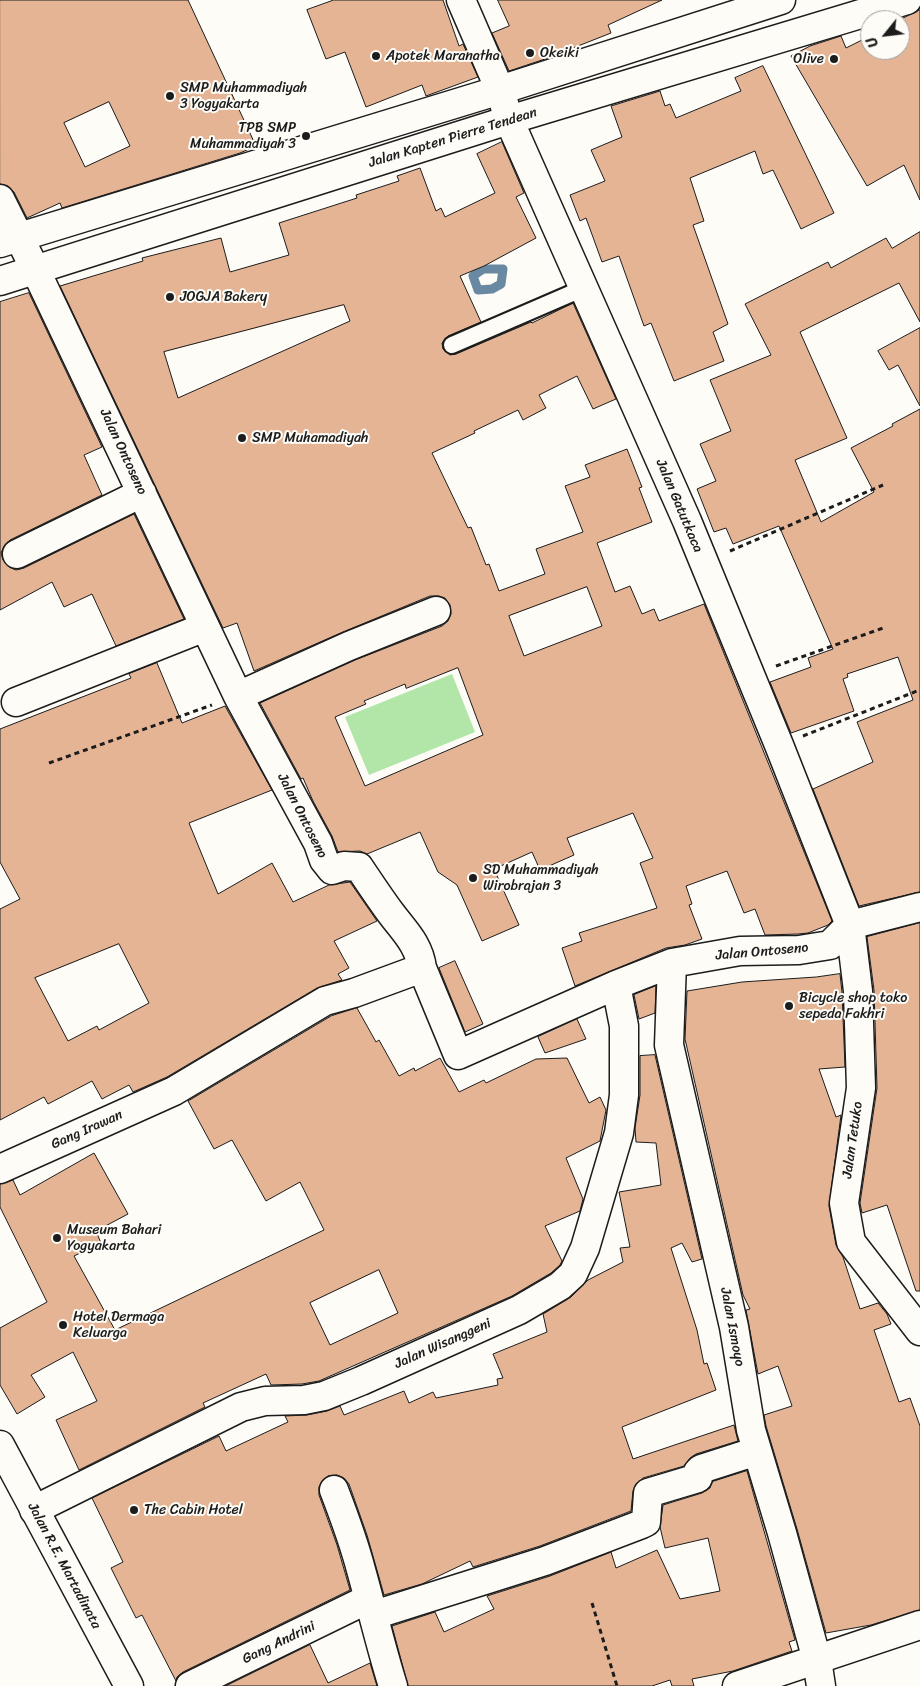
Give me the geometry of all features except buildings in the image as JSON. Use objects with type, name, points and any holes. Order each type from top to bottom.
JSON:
[{"type":"street","name":"Jalan Gatutkaca","points":[[461,0],[500,90],[509,120],[704,562],[850,925]]},
{"type":"street","points":[[10,240],[500,90],[781,0]]},
{"type":"street","name":"Jalan Kapten Pierre Tendean","points":[[0,281],[509,120],[907,0]]},
{"type":"street","name":"Jalan Ontoseno","points":[[0,198],[10,240],[36,271],[238,696],[318,843],[324,860],[332,870],[352,865],[360,867],[390,912],[405,928],[420,954],[422,968],[458,1055],[616,985],[672,964],[740,951],[798,950],[830,945],[850,925]]},
{"type":"street","points":[[17,554],[142,493]]},
{"type":"street","points":[[238,696],[349,646],[436,611]]},
{"type":"street","points":[[16,702],[205,627]]},
{"type":"street","points":[[850,925],[920,907]]},
{"type":"street","name":"Jalan Tetuko","points":[[850,925],[858,990],[861,1088],[844,1203],[851,1242],[920,1331]]},
{"type":"street","name":"Jalan Ismoyo","points":[[672,964],[668,1045],[734,1327],[750,1430],[782,1533],[819,1673]]},
{"type":"street","name":"Gang Irawan","points":[[0,1169],[174,1091],[325,1001],[354,993],[422,968]]},
{"type":"street","name":"Jalan Wisanggeni","points":[[34,1510],[242,1407],[265,1401],[304,1400],[324,1396],[519,1310],[560,1286],[573,1274],[585,1248],[619,1133],[624,1095],[624,1026],[616,985]]},
{"type":"street","name":"Jalan R.E. Martadinata","points":[[0,1445],[6,1472],[34,1510],[128,1686]]},
{"type":"street","name":"Gang Andrini","points":[[190,1686],[371,1607],[545,1561],[642,1524],[646,1522],[648,1493],[698,1478],[698,1472],[701,1469],[757,1451]]},
{"type":"street","points":[[334,1490],[348,1525],[381,1649],[393,1686]]},
{"type":"street","points":[[737,1686],[819,1673],[920,1625]]},
{"type":"lane","points":[[452,345],[584,288]]},
{"type":"path","points":[[704,562],[883,485]]},
{"type":"path","points":[[750,675],[886,627]]},
{"type":"path","points":[[779,745],[917,691]]},
{"type":"path","points":[[49,763],[238,696]]},
{"type":"path","points":[[592,1603],[617,1686]]},
{"type":"green space","points":[[452,674],[475,732],[369,775],[345,717]]},
{"type":"waterway","points":[[483,269],[503,269],[501,284],[492,289],[478,290],[473,276],[483,269]]},
{"type":"place","name":"Okeiki","points":[[530,53]]},
{"type":"place","name":"Apotek Maranatha","points":[[376,56]]},
{"type":"place","name":"Olive","points":[[834,59]]},
{"type":"place","name":"SMP Muhammadiyah 3 Yogyakarta","points":[[170,96]]},
{"type":"place","name":"TPB SMP Muhammadiyah 3","points":[[306,136]]},
{"type":"place","name":"JOGJA Bakery","points":[[170,297]]},
{"type":"place","name":"SMP Muhamadiyah","points":[[242,438]]},
{"type":"place","name":"SD Muhammadiyah Wirobrajan 3","points":[[473,878]]},
{"type":"place","name":"Bicycle shop toko sepeda Fakhri","points":[[789,1006]]},
{"type":"place","name":"Museum Bahari Yogyakarta","points":[[57,1238]]},
{"type":"place","name":"Hotel Dermaga Keluarga","points":[[63,1325]]},
{"type":"place","name":"The Cabin Hotel","points":[[134,1510]]}]
